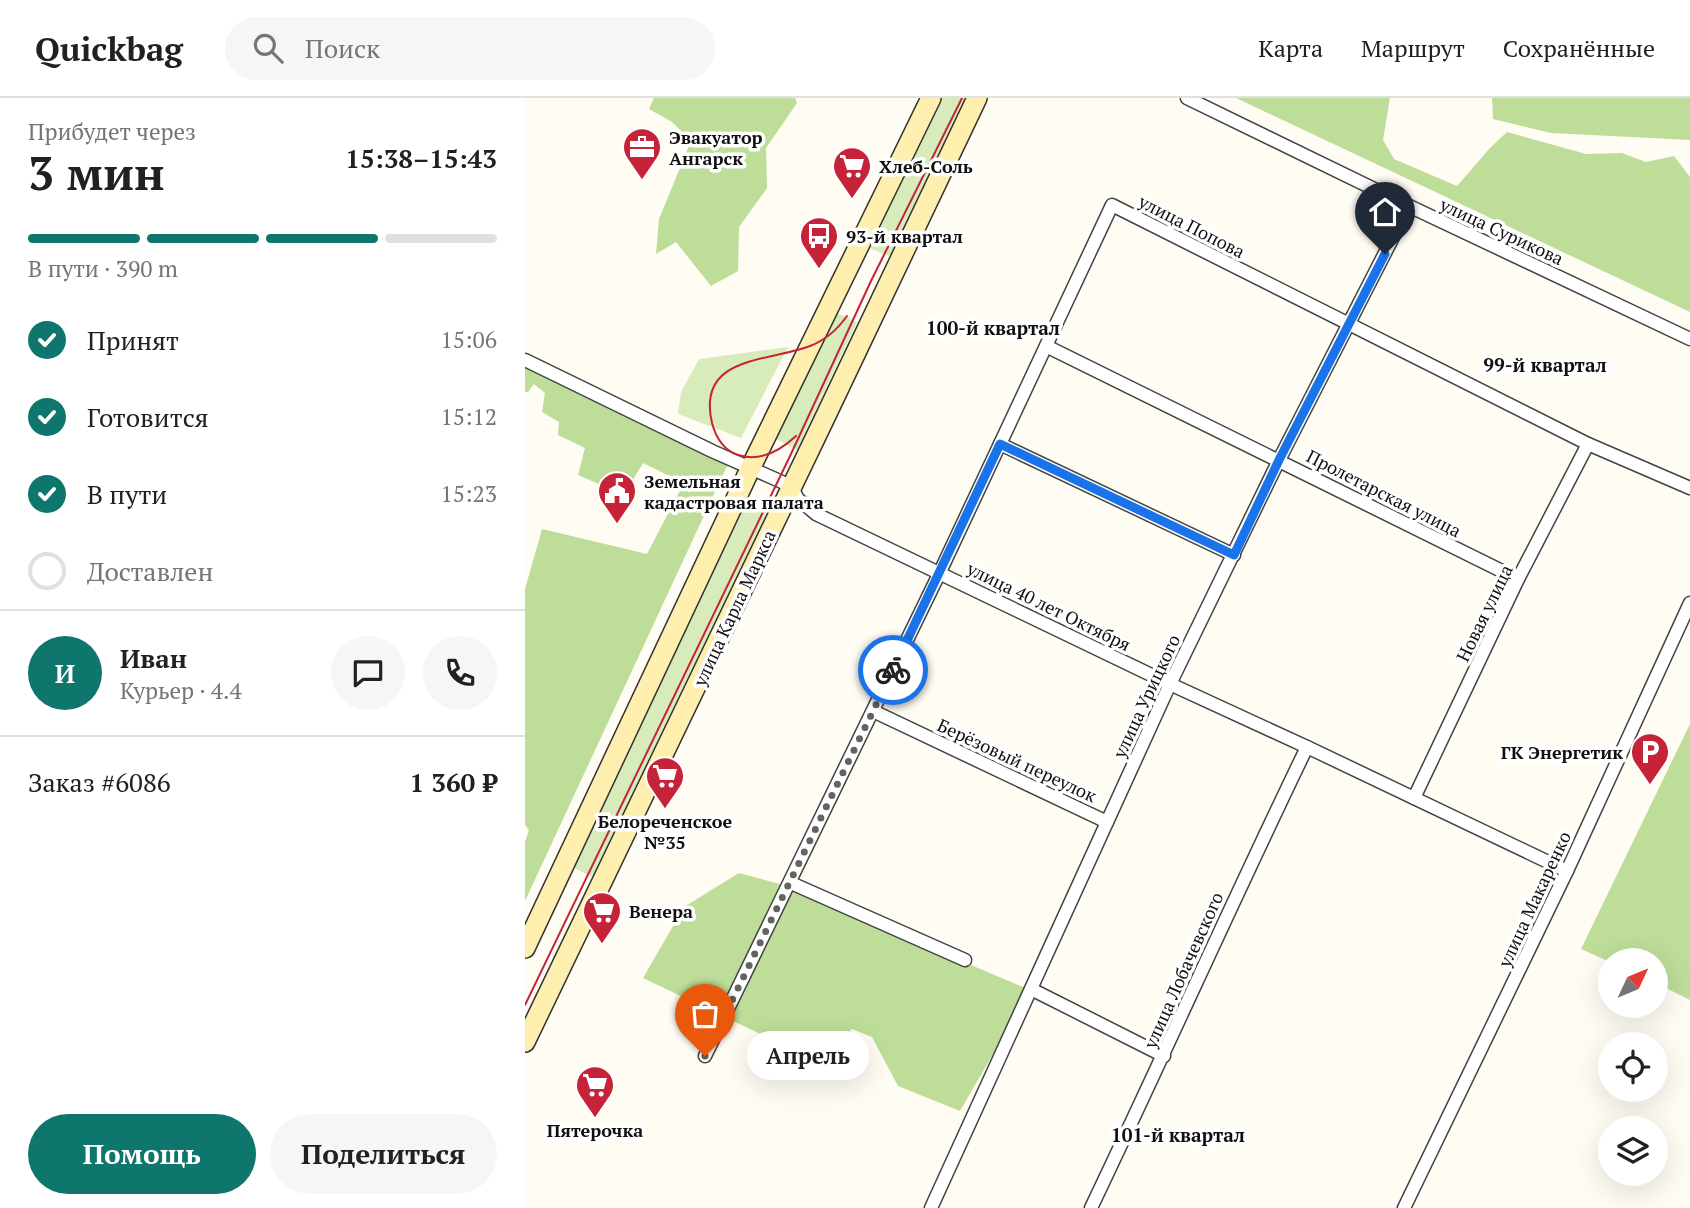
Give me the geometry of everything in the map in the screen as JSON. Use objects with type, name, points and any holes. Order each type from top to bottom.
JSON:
[{"type":"street","points":[[525,948],[751,467],[931,98]]},
{"type":"street","name":"улица Карла Маркса","points":[[525,1042],[530,1018],[733,614],[791,486],[977,98]]},
{"type":"street","name":"улица Сурикова","points":[[1187,98],[1690,339]]},
{"type":"street","name":"улица Попова","points":[[705,1056],[940,572],[1112,205],[1588,444],[1690,488]]},
{"type":"street","name":"улица Урицкого","points":[[931,1208],[1170,684],[1279,460],[1409,206]]},
{"type":"street","name":"Пролетарская улица","points":[[1046,346],[1518,579]]},
{"type":"street","name":"улица 40 лет Октября","points":[[525,360],[712,451],[791,486],[798,499],[816,514],[1567,871]]},
{"type":"street","points":[[1000,444],[1234,555]]},
{"type":"street","name":"Новая улица","points":[[1414,798],[1518,579],[1588,444]]},
{"type":"street","name":"улица Макаренко","points":[[1404,1208],[1567,871],[1690,603]]},
{"type":"street","name":"Берёзовый переулок","points":[[873,711],[1107,822]]},
{"type":"street","name":"улица Лобачевского","points":[[1091,1208],[1164,1056],[1240,885],[1307,747]]},
{"type":"street","points":[[791,883],[965,960]]},
{"type":"street","points":[[1031,989],[1164,1056]]},
{"type":"green space","points":[[654,98],[795,98],[797,103],[766,148],[767,188],[739,227],[738,271],[711,286],[676,242],[656,254],[659,219],[691,141],[672,122],[649,109]]},
{"type":"green space","points":[[942,98],[967,98],[891,257],[870,248]]},
{"type":"green space","points":[[1236,98],[1390,98],[1383,140],[1394,159],[1457,186],[1507,132],[1586,154],[1622,153],[1646,162],[1674,156],[1690,177],[1690,312]]},
{"type":"green space","points":[[1492,98],[1690,98],[1690,140],[1551,133],[1493,119]]},
{"type":"green space","points":[[837,313],[857,322],[797,450],[776,439]]},
{"type":"green space","points":[[788,347],[741,438],[678,414],[681,392],[699,359]]},
{"type":"green space","points":[[525,366],[728,464],[525,901],[525,842],[529,830],[525,825],[525,589],[542,529],[647,554],[684,483],[643,463],[624,495],[578,475],[585,448],[558,435],[559,422],[542,412],[545,393],[534,384],[525,392]]},
{"type":"green space","points":[[748,500],[768,511],[592,877],[570,866]]},
{"type":"green space","points":[[1690,724],[1690,1000],[1668,989],[1668,948],[1598,948],[1598,957],[1581,949]]},
{"type":"green space","points":[[739,873],[783,885],[1030,990],[960,1111],[898,1086],[872,1037],[852,1029],[819,1062],[643,978],[684,907]]},
{"type":"tram line","points":[[525,1005],[791,454],[871,281],[962,98]]},
{"type":"tram line","points":[[796,436],[762,456],[746,457],[728,450],[718,438],[712,423],[710,401],[715,385],[725,373],[740,365],[816,344],[831,334],[847,316]]},
{"type":"way so far","points":[[705,1056],[893,670]]},
{"type":"place","name":"Эвакуатор Ангарск","points":[[642,181]]},
{"type":"place","name":"Хлеб-Соль","points":[[852,200]]},
{"type":"place","name":"93-й квартал","points":[[819,270]]},
{"type":"place","name":"Земельная кадастровая палата","points":[[617,525]]},
{"type":"place","name":"ГК Энергетик","points":[[1650,786]]},
{"type":"place","name":"Белореченское №35","points":[[665,810]]},
{"type":"place","name":"Венера","points":[[602,945]]},
{"type":"place","name":"Апрель","points":[[705,1056]]},
{"type":"place","name":"Пятерочка","points":[[595,1119]]},
{"type":"district","name":"100-й квартал","points":[[993,327]]},
{"type":"district","name":"99-й квартал","points":[[1545,364]]},
{"type":"district","name":"101-й квартал","points":[[1178,1134]]},
{"type":"route","points":[[893,670],[1000,444],[1234,555],[1279,460],[1385,254]]}]
